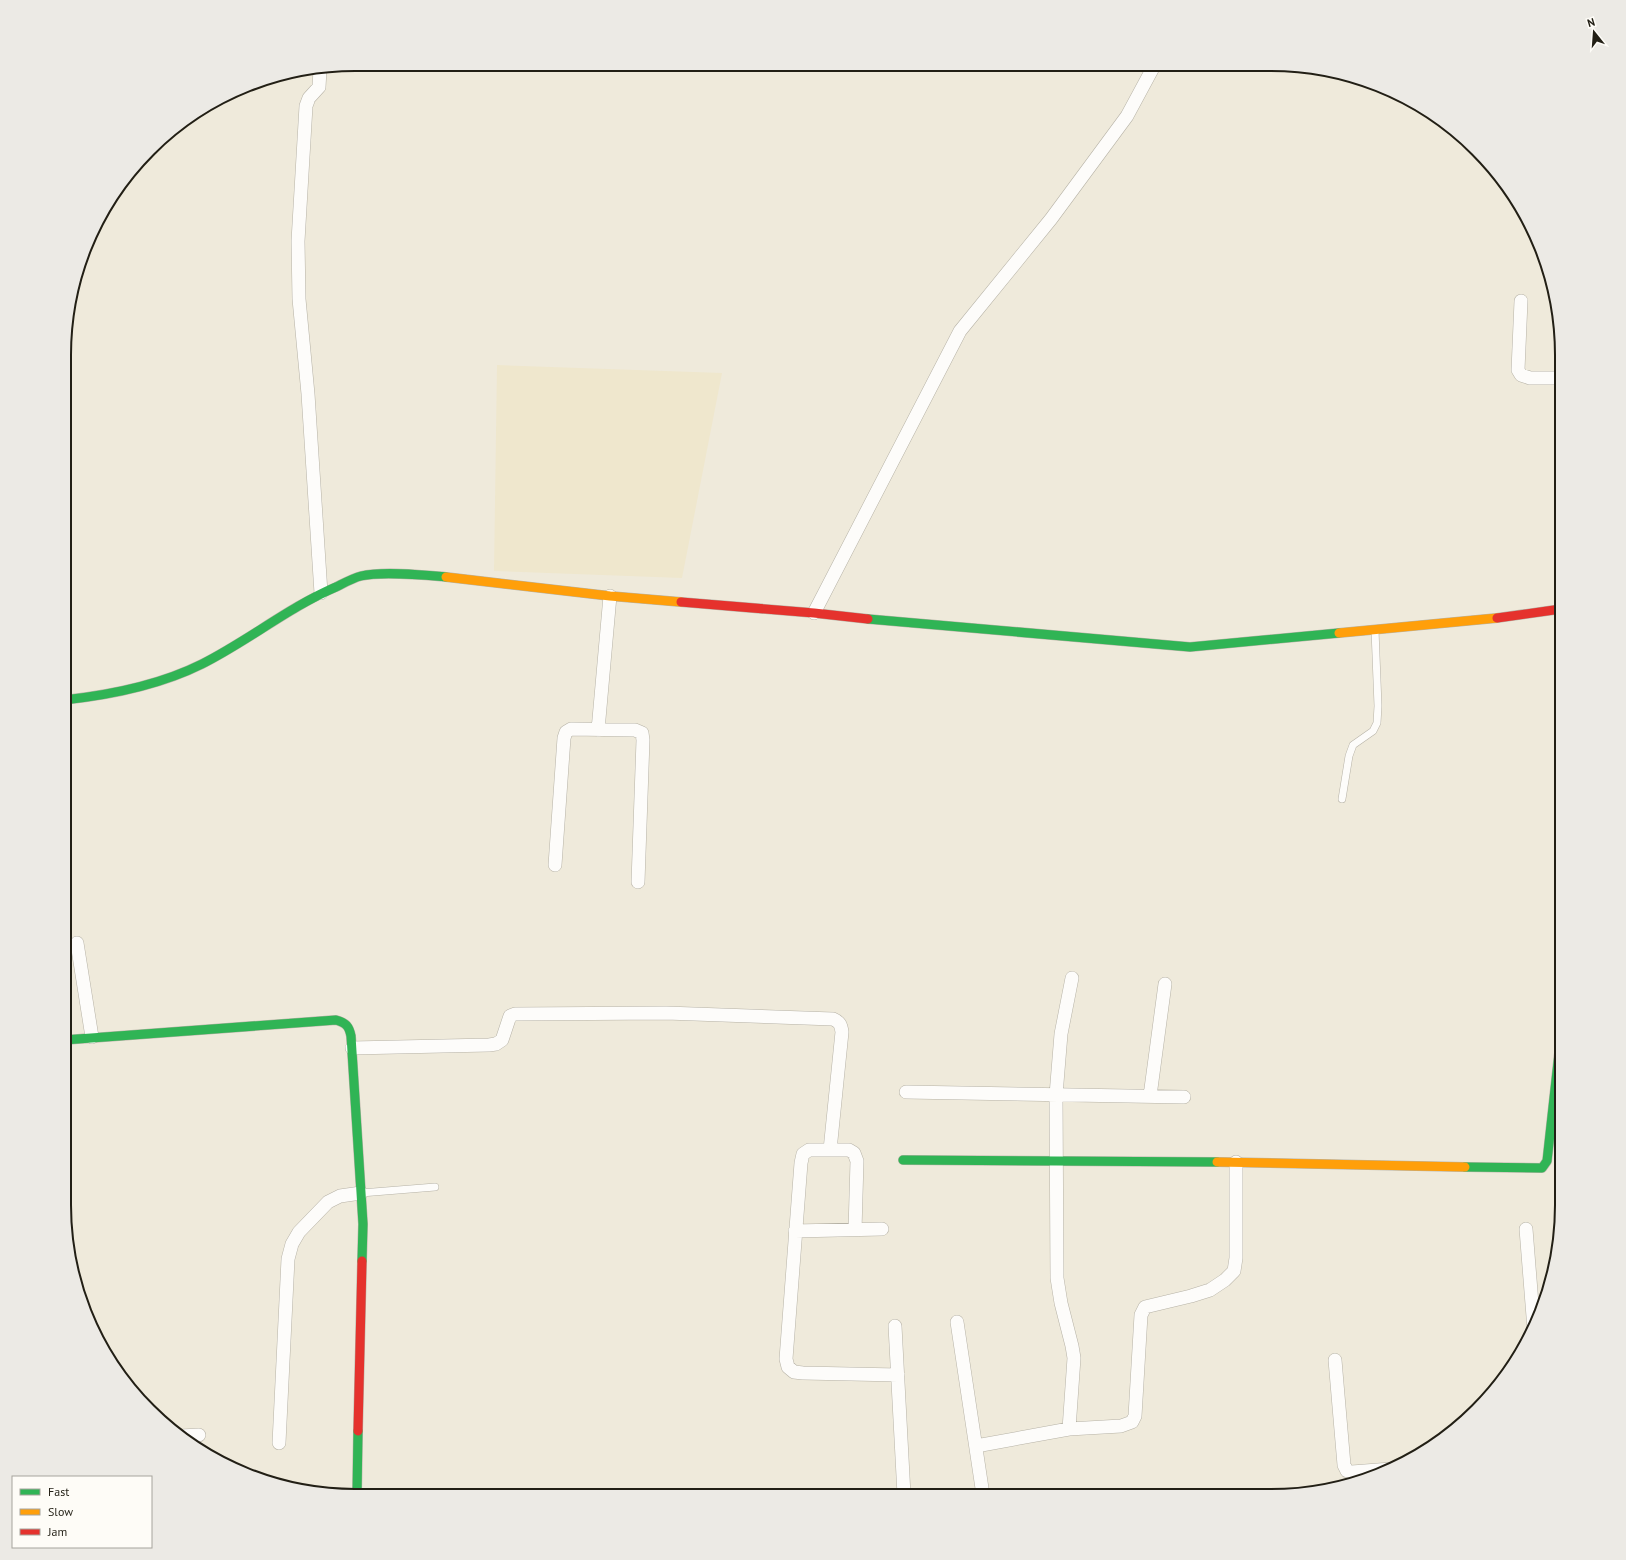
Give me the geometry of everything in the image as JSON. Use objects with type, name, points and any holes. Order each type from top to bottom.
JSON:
[{"type":"street","points":[[814,613],[960,331],[1051,219],[1127,116],[1151,71]]},
{"type":"street","points":[[320,73],[319,87],[309,98],[306,106],[298,242],[299,299],[308,394],[321,593]]},
{"type":"street","points":[[1521,301],[1518,370],[1521,376],[1530,378],[1555,378]]},
{"type":"street","points":[[71,699],[135,687],[181,673],[202,664],[321,593],[360,576],[377,574],[433,576],[610,596],[814,613],[890,622],[1190,647],[1501,618],[1555,610]]},
{"type":"street","points":[[598,730],[610,596]]},
{"type":"street","points":[[555,866],[564,738],[566,732],[571,729],[635,730],[642,733],[643,740],[638,882]]},
{"type":"street","points":[[77,943],[92,1037]]},
{"type":"street","points":[[1069,1429],[1074,1358],[1061,1303],[1058,1278],[1056,1095],[1061,1034],[1072,978]]},
{"type":"street","points":[[1150,1096],[1165,984]]},
{"type":"street","points":[[352,1048],[496,1044],[502,1040],[510,1016],[515,1014],[666,1013],[833,1019],[841,1025],[842,1032],[830,1150]]},
{"type":"street","points":[[71,1039],[336,1020],[344,1022],[348,1027],[351,1036],[352,1048],[363,1224],[357,1489]]},
{"type":"street","points":[[903,1160],[1056,1159],[1537,1169],[1542,1168],[1547,1161],[1555,1089]]},
{"type":"street","points":[[906,1092],[1184,1097]]},
{"type":"street","points":[[855,1230],[857,1161],[854,1153],[849,1150],[809,1150],[804,1154],[801,1163],[786,1359],[788,1367],[794,1372],[803,1373],[898,1375]]},
{"type":"street","points":[[976,1446],[1069,1429],[1121,1426],[1132,1422],[1135,1416],[1140,1315],[1145,1307],[1210,1290],[1225,1280],[1234,1271],[1236,1258],[1236,1162]]},
{"type":"street","points":[[279,1443],[288,1258],[292,1244],[299,1232],[328,1202],[340,1196],[361,1193]]},
{"type":"street","points":[[796,1231],[882,1229]]},
{"type":"street","points":[[1526,1230],[1533,1314]]},
{"type":"street","points":[[957,1322],[982,1489]]},
{"type":"street","points":[[895,1326],[904,1489]]},
{"type":"street","points":[[1335,1360],[1344,1465],[1347,1471],[1372,1470]]},
{"type":"street","points":[[190,1436],[199,1436]]},
{"type":"lane","points":[[1342,799],[1349,756],[1353,744],[1373,731],[1377,723],[1378,706],[1375,629]]},
{"type":"lane","points":[[361,1193],[435,1187]]},
{"type":"shaded area","points":[[497,365],[722,373],[682,578],[494,571]]},
{"type":"traffic: fast","points":[[71,699],[134,688],[169,678],[186,671],[219,655],[302,604],[358,577],[380,574],[415,574],[446,577]]},
{"type":"traffic: fast","points":[[868,619],[1190,647],[1339,633]]},
{"type":"traffic: fast","points":[[71,1039],[336,1020],[345,1024],[348,1027],[351,1036],[363,1224],[362,1261]]},
{"type":"traffic: fast","points":[[1465,1167],[1542,1168],[1547,1161],[1555,1089]]},
{"type":"traffic: fast","points":[[903,1160],[1217,1162]]},
{"type":"traffic: fast","points":[[357,1489],[358,1431]]},
{"type":"traffic: slow","points":[[446,577],[610,596],[681,602]]},
{"type":"traffic: slow","points":[[1339,633],[1497,618]]},
{"type":"traffic: slow","points":[[1217,1162],[1465,1167]]},
{"type":"traffic: jam","points":[[681,602],[868,619]]},
{"type":"traffic: jam","points":[[1497,618],[1555,610]]},
{"type":"traffic: jam","points":[[358,1431],[362,1261]]}]
